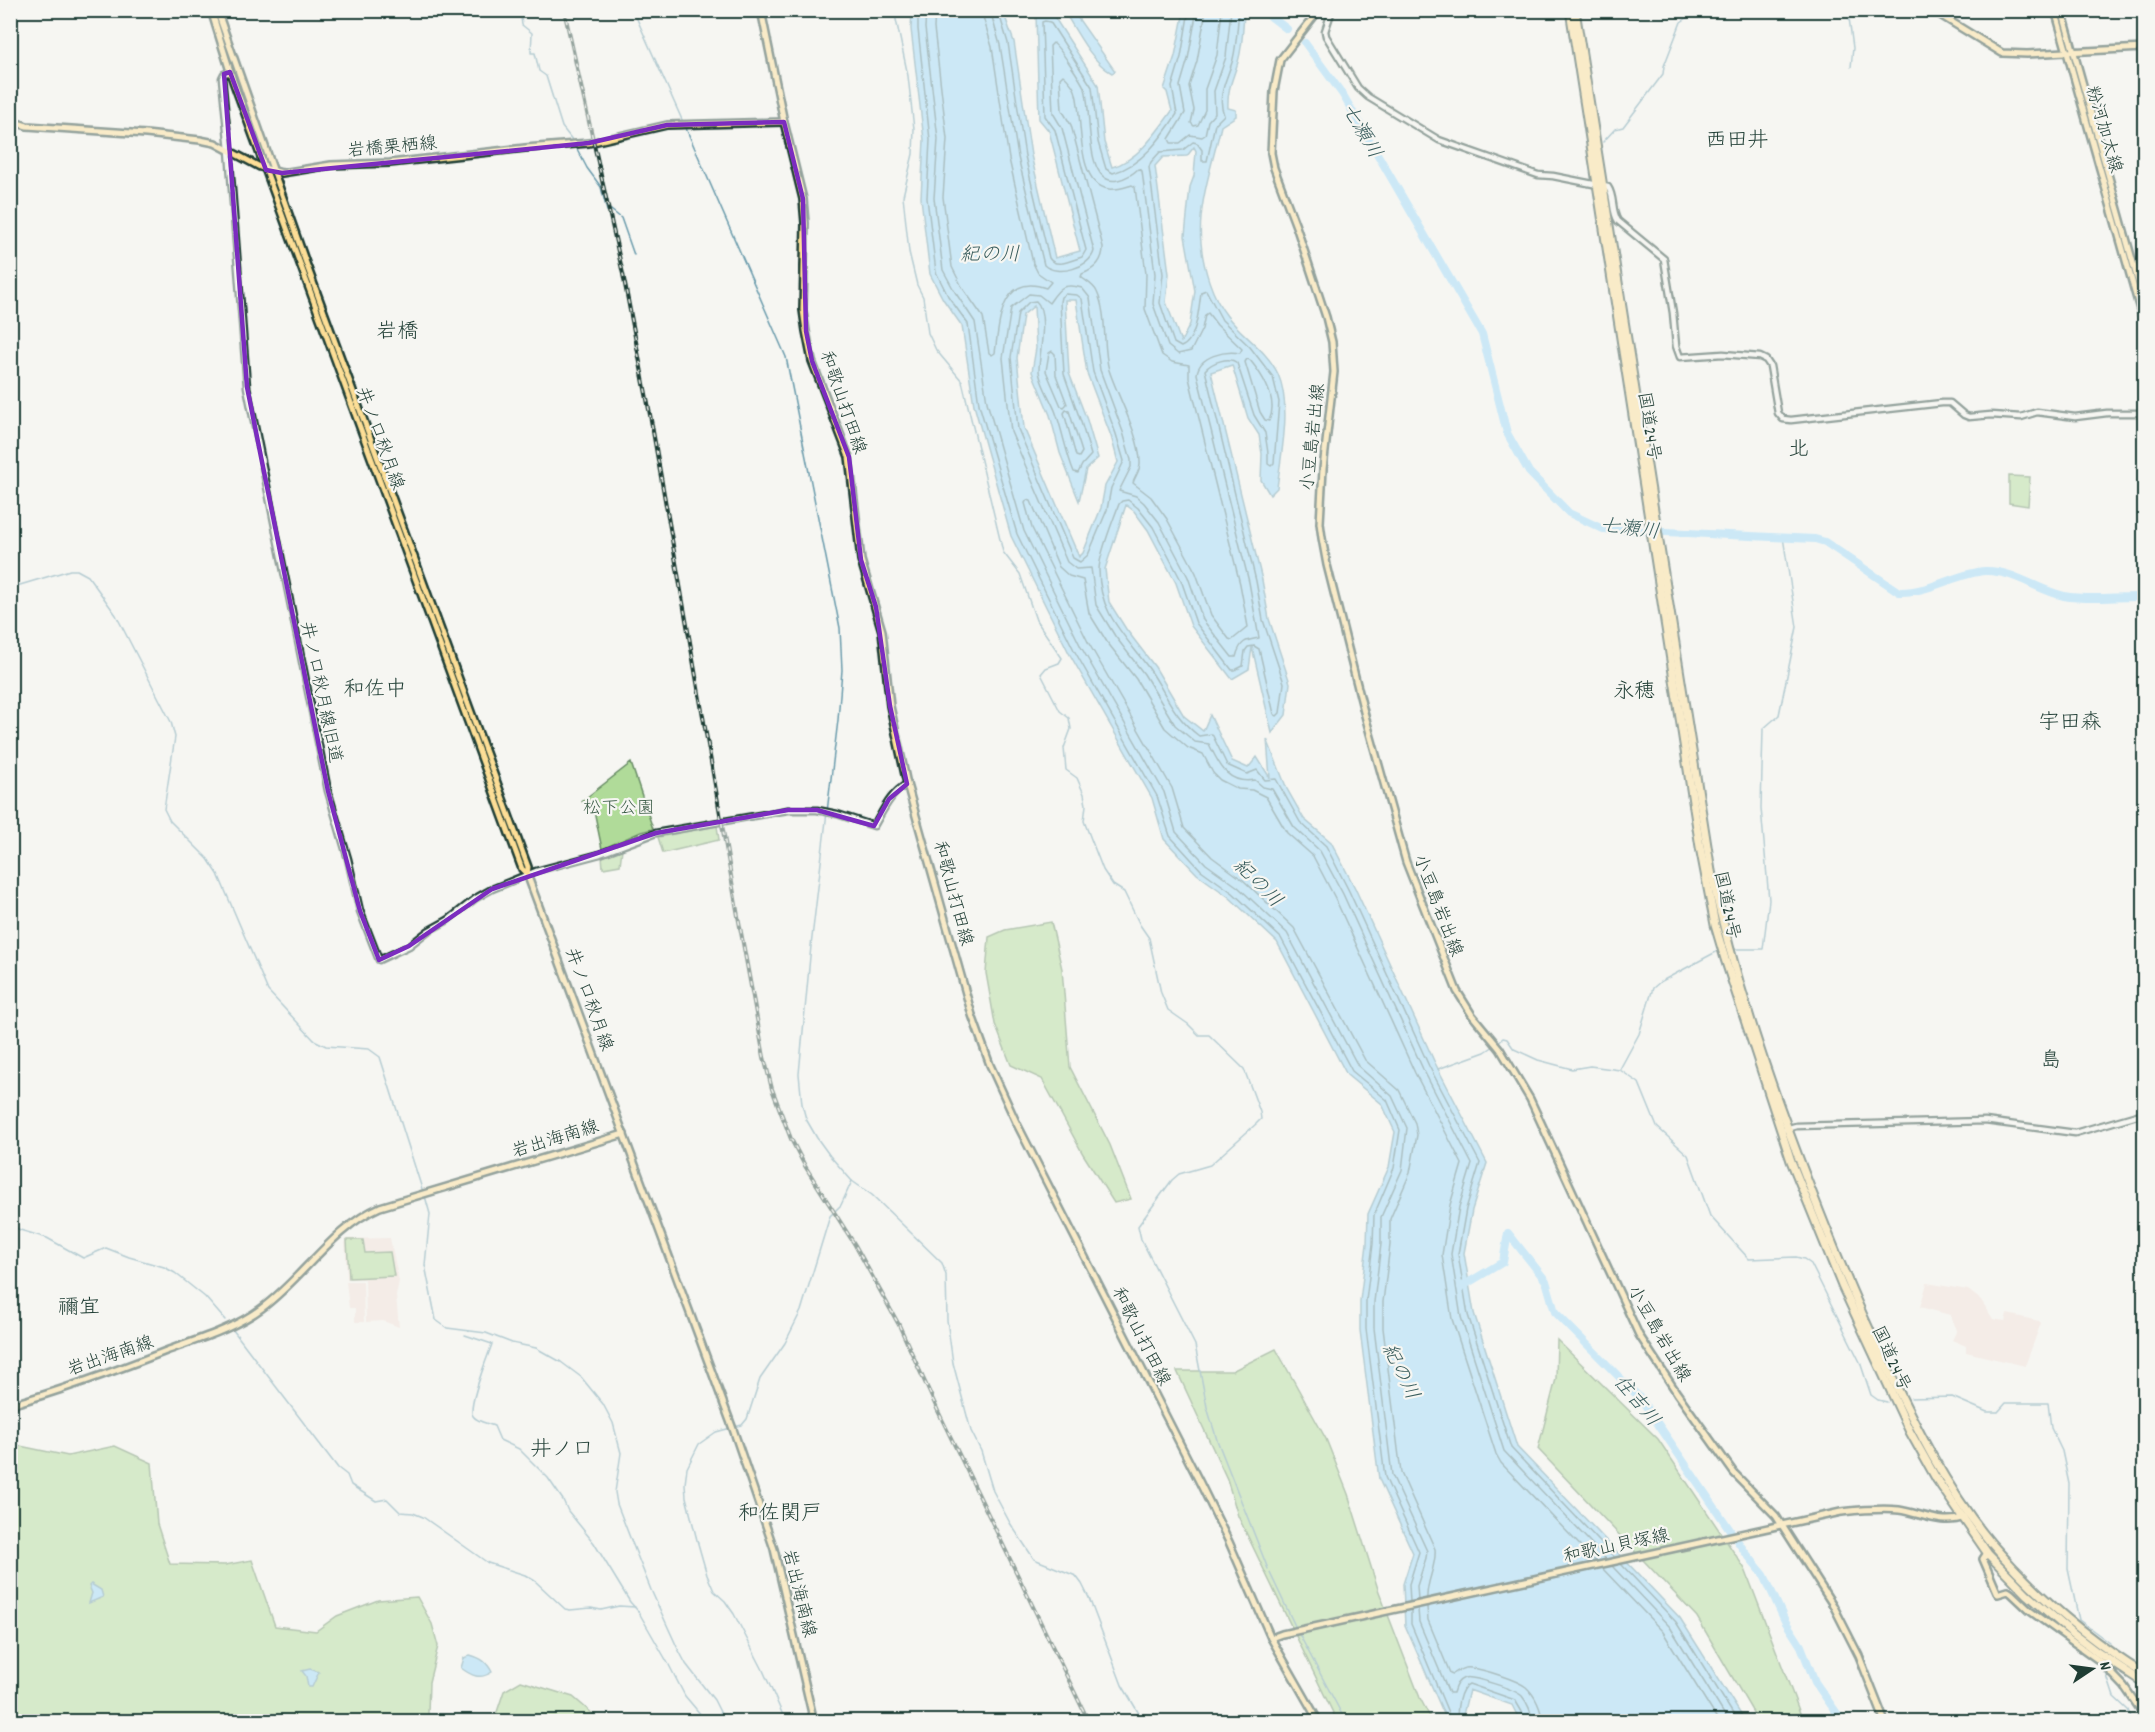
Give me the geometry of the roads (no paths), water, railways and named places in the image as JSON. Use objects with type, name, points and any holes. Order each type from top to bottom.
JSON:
[{"type":"highway","name":"国道24号","points":[[1570,10],[1653,522],[1700,847],[1715,925],[1747,1031],[1826,1232],[1866,1323],[1931,1456],[1969,1514],[1991,1542],[2034,1588],[2145,1683]]},
{"type":"highway","name":"国道24号","points":[[1575,10],[1600,186]]},
{"type":"highway","name":"国道24号","points":[[1784,1129],[1806,1199],[1842,1286],[1910,1432],[1962,1518],[1987,1553],[2027,1594],[2063,1625],[2097,1652],[2132,1671],[2145,1674]]},
{"type":"main road","name":"井ノ口秋月線","points":[[211,10],[230,72],[522,869],[527,874],[624,1134]]},
{"type":"main road","name":"井ノ口秋月線","points":[[217,10],[528,867],[527,874]]},
{"type":"main road","name":"和歌山打田線","points":[[761,10],[803,200],[805,223],[803,310],[812,361],[849,457],[861,560],[882,631],[890,706],[907,784],[972,1015],[990,1065],[1041,1173],[1205,1493],[1271,1638],[1319,1722]]},
{"type":"main road","name":"小豆島岩出線","points":[[1319,10],[1280,60],[1274,91],[1271,153],[1274,168],[1326,317],[1332,342],[1334,372],[1323,469],[1320,523],[1332,588],[1398,838],[1430,928],[1457,991],[1517,1075],[1639,1335],[1677,1394],[1734,1473],[1768,1506],[1782,1524],[1846,1629],[1885,1722]]},
{"type":"main road","points":[[1932,10],[2002,52],[2027,54],[2145,48]]},
{"type":"main road","name":"粉河加太線","points":[[2055,10],[2145,324]]},
{"type":"main road","name":"粉河加太線","points":[[2062,10],[2145,302]]},
{"type":"main road","name":"岩橋栗栖線","points":[[10,118],[14,122],[27,126],[146,134],[215,143],[266,170],[282,173],[332,165],[390,163],[589,143],[667,125],[784,122]]},
{"type":"main road","name":"岩出海南線","points":[[10,1405],[130,1365],[236,1323],[262,1308],[359,1218],[380,1207],[624,1134],[763,1513],[784,1584],[814,1722]]},
{"type":"main road","name":"和歌山貝塚線","points":[[1271,1638],[1841,1512],[1881,1509],[1900,1510],[1948,1521],[1962,1518]]},
{"type":"main road","points":[[1962,1518],[1969,1514]]},
{"type":"main road","points":[[1987,1553],[1983,1559],[1998,1594],[2008,1591],[2015,1595],[2030,1611],[2101,1662],[2124,1686],[2145,1716]]},
{"type":"main road","points":[[2124,1686],[2132,1671]]},
{"type":"street","points":[[1332,10],[1325,31],[1326,36],[1358,88],[1368,97],[1439,140],[1538,175],[1600,186],[1611,191],[1614,216],[1664,259],[1676,346],[1680,357],[1724,354],[1761,357],[1766,360],[1770,366],[1778,413],[1783,419],[1942,403],[1950,403],[1964,415],[1970,417],[1991,415],[2021,417],[2037,412],[2075,417],[2107,413],[2145,413]]},
{"type":"street","name":"井ノ口秋月線旧道","points":[[230,72],[224,74],[222,78],[230,150],[247,387],[328,791],[348,859],[360,911],[379,960],[409,946],[476,898],[527,874]]},
{"type":"street","points":[[527,874],[600,854],[656,833],[765,813],[817,810],[874,826],[889,799],[907,784]]},
{"type":"street","points":[[1784,1129],[1796,1126],[1985,1121],[2075,1133],[2145,1113]]},
{"type":"water","name":"紀の川","points":[[912,11],[1003,11],[1014,42],[1031,155],[1055,258],[1080,251],[1049,131],[1039,119],[1036,14],[1053,15],[1098,85],[1104,142],[1112,167],[1138,152],[1153,137],[1172,111],[1164,89],[1175,56],[1184,11],[1244,11],[1241,49],[1228,101],[1228,108],[1236,110],[1236,116],[1221,126],[1203,200],[1200,229],[1206,272],[1217,300],[1233,323],[1268,358],[1278,374],[1282,387],[1285,415],[1283,445],[1277,488],[1270,495],[1261,480],[1262,454],[1259,435],[1248,418],[1232,365],[1211,372],[1262,580],[1269,619],[1290,683],[1286,715],[1272,733],[1252,647],[1249,669],[1232,679],[1191,626],[1176,583],[1148,530],[1134,511],[1126,505],[1105,569],[1109,602],[1155,667],[1184,716],[1203,731],[1210,715],[1232,761],[1248,768],[1257,757],[1270,778],[1267,739],[1287,789],[1304,819],[1331,842],[1355,888],[1435,1063],[1487,1163],[1472,1210],[1464,1253],[1474,1313],[1517,1447],[1680,1618],[1745,1721],[1520,1721],[1512,1705],[1469,1690],[1463,1715],[1466,1721],[1447,1721],[1405,1625],[1403,1584],[1413,1553],[1379,1479],[1360,1330],[1360,1301],[1368,1214],[1389,1167],[1395,1132],[1382,1104],[1347,1075],[1277,942],[1229,897],[1197,874],[1164,839],[1152,798],[1069,653],[1011,536],[974,405],[962,326],[943,299],[930,274],[921,198],[924,140],[911,29]],"holes":[[[1194,147],[1196,151],[1194,176],[1190,187],[1185,236],[1195,291],[1190,324],[1181,342],[1166,302],[1169,274],[1155,166],[1163,157],[1187,156]],[[1065,300],[1076,300],[1087,373],[1111,436],[1118,462],[1105,486],[1101,508],[1083,553],[1079,557],[1024,428],[1017,358],[1023,315],[1034,306],[1036,348],[1032,372],[1050,415],[1060,453],[1079,501],[1086,469],[1098,458],[1087,420],[1069,373]]]},
{"type":"water","points":[[1064,11],[1073,11],[1115,71],[1112,73],[1098,62]]},
{"type":"water","points":[[91,1584],[101,1590],[103,1597],[89,1603],[92,1593],[89,1586]]},
{"type":"water","points":[[470,1655],[483,1661],[492,1672],[484,1676],[476,1676],[461,1668],[464,1658]]},
{"type":"water","points":[[310,1669],[319,1672],[312,1687],[308,1687],[306,1676],[302,1671]]},
{"type":"waterway","points":[[520,10],[522,25],[532,33],[531,53],[535,53],[539,71],[546,76],[562,127],[573,141]]},
{"type":"waterway","points":[[633,10],[683,122]]},
{"type":"waterway","points":[[894,10],[908,76],[914,129],[913,154],[903,196],[909,252],[917,285],[923,297],[928,333],[936,350],[962,381],[1003,552],[1020,574],[1036,620],[1062,658],[1059,663],[1046,668],[1041,674],[1060,711],[1069,718],[1071,729],[1064,748],[1066,770],[1077,778],[1084,794],[1086,805],[1084,821],[1103,870],[1113,885],[1124,892],[1149,938],[1161,993],[1168,1010],[1199,1035],[1209,1035],[1244,1069],[1260,1112],[1261,1119],[1210,1165],[1179,1174],[1172,1180],[1138,1226],[1141,1239],[1195,1345],[1207,1407],[1217,1440],[1268,1569]]},
{"type":"waterway","name":"七瀬川","points":[[1262,10],[1287,29]]},
{"type":"waterway","points":[[1603,142],[1615,129],[1623,127],[1663,74],[1681,22],[1699,10]]},
{"type":"waterway","points":[[1851,67],[1853,48],[1849,18],[1856,10]]},
{"type":"waterway","name":"七瀬川","points":[[1305,43],[1343,95],[1482,334],[1507,433],[1529,472],[1569,513],[1603,529],[1815,539],[1825,542],[1899,592],[1921,589],[1964,575],[1985,571],[2015,577],[2064,596],[2094,598],[2144,596]]},
{"type":"waterway","points":[[685,126],[786,357],[840,628],[842,670],[838,720],[811,946],[799,1074],[806,1119],[830,1156],[852,1181],[872,1195],[942,1263],[946,1275],[947,1320],[953,1363],[971,1431],[981,1451],[993,1491],[1010,1523],[1034,1559],[1076,1576],[1082,1584],[1122,1685],[1144,1722]]},
{"type":"waterway","points":[[576,147],[587,168],[601,187],[607,211],[611,210],[621,218],[634,255]]},
{"type":"waterway","points":[[2143,427],[2144,451]]},
{"type":"waterway","points":[[1735,949],[1763,949],[1769,900],[1761,808],[1763,729],[1779,715],[1797,627],[1783,537]]},
{"type":"waterway","points":[[10,588],[70,570],[77,570],[88,576],[116,615],[171,722],[175,737],[164,809],[170,821],[208,859],[218,874],[268,991],[314,1040],[326,1046],[369,1049],[380,1057],[423,1192]]},
{"type":"waterway","points":[[1620,1069],[1639,1034],[1653,988],[1716,952]]},
{"type":"waterway","points":[[1497,1043],[1503,1038],[1507,1039],[1514,1049],[1538,1060],[1572,1069],[1590,1066],[1620,1070],[1639,1083],[1657,1127],[1688,1155],[1710,1216],[1749,1259],[1796,1257],[1811,1264],[1860,1362],[1871,1395],[1887,1402]]},
{"type":"waterway","points":[[1438,1069],[1485,1052],[1494,1046]]},
{"type":"waterway","points":[[786,1722],[762,1668],[734,1614],[714,1591],[707,1575],[686,1497],[685,1484],[687,1468],[699,1444],[716,1432],[742,1425],[747,1419],[760,1379],[785,1343],[801,1311],[830,1216],[841,1205],[852,1181]]},
{"type":"waterway","points":[[425,1196],[430,1214],[425,1265],[436,1320],[447,1328],[486,1333],[512,1343],[536,1348],[581,1377],[603,1404],[613,1423],[621,1453],[615,1492],[617,1504],[651,1590],[677,1647],[686,1664],[714,1700],[725,1722]]},
{"type":"waterway","points":[[10,1224],[20,1230],[47,1238],[83,1258],[106,1248],[164,1267],[205,1297],[225,1320]]},
{"type":"waterway","name":"住吉川","points":[[1461,1287],[1503,1262],[1508,1233],[1546,1281],[1555,1312],[1641,1399],[1745,1552],[1764,1575],[1785,1621],[1801,1646],[1815,1682],[1843,1722]]},
{"type":"waterway","points":[[233,1330],[338,1468],[347,1475],[351,1485],[376,1501],[387,1499],[400,1512],[423,1517],[488,1563],[525,1575],[535,1581],[565,1609],[601,1610],[619,1606],[635,1607]]},
{"type":"waterway","points":[[465,1335],[492,1344],[475,1392],[473,1416],[494,1426],[500,1440],[519,1449],[548,1478],[568,1511],[594,1543],[630,1602],[638,1611],[685,1696],[707,1722]]},
{"type":"waterway","points":[[1911,1398],[1952,1397],[1987,1412],[1998,1412],[2006,1403],[2048,1403],[2051,1428],[2062,1451],[2069,1484],[2068,1569],[2079,1620],[2110,1643]]},
{"type":"waterway","points":[[1270,1573],[1296,1628]]},
{"type":"waterway","points":[[1298,1632],[1346,1722]]},
{"type":"waterway","points":[[2106,1673],[2114,1697],[2128,1710],[2133,1722]]},
{"type":"railway","points":[[564,10],[623,274],[651,420],[738,916],[772,1089],[791,1139],[805,1166],[855,1245],[899,1325],[938,1411],[1089,1722]]},
{"type":"district","name":"西田井","points":[[1737,139]]},
{"type":"district","name":"岩橋","points":[[397,330]]},
{"type":"district","name":"北","points":[[1799,448]]},
{"type":"district","name":"和佐中","points":[[375,688]]},
{"type":"district","name":"永穂","points":[[1634,690]]},
{"type":"district","name":"宇田森","points":[[2070,721]]},
{"type":"district","name":"島","points":[[2051,1059]]},
{"type":"district","name":"禰宜","points":[[79,1306]]},
{"type":"district","name":"井ノ口","points":[[562,1448]]},
{"type":"district","name":"和佐関戸","points":[[780,1512]]},
{"type":"park label","name":"松下公園","points":[[619,807]]}]
